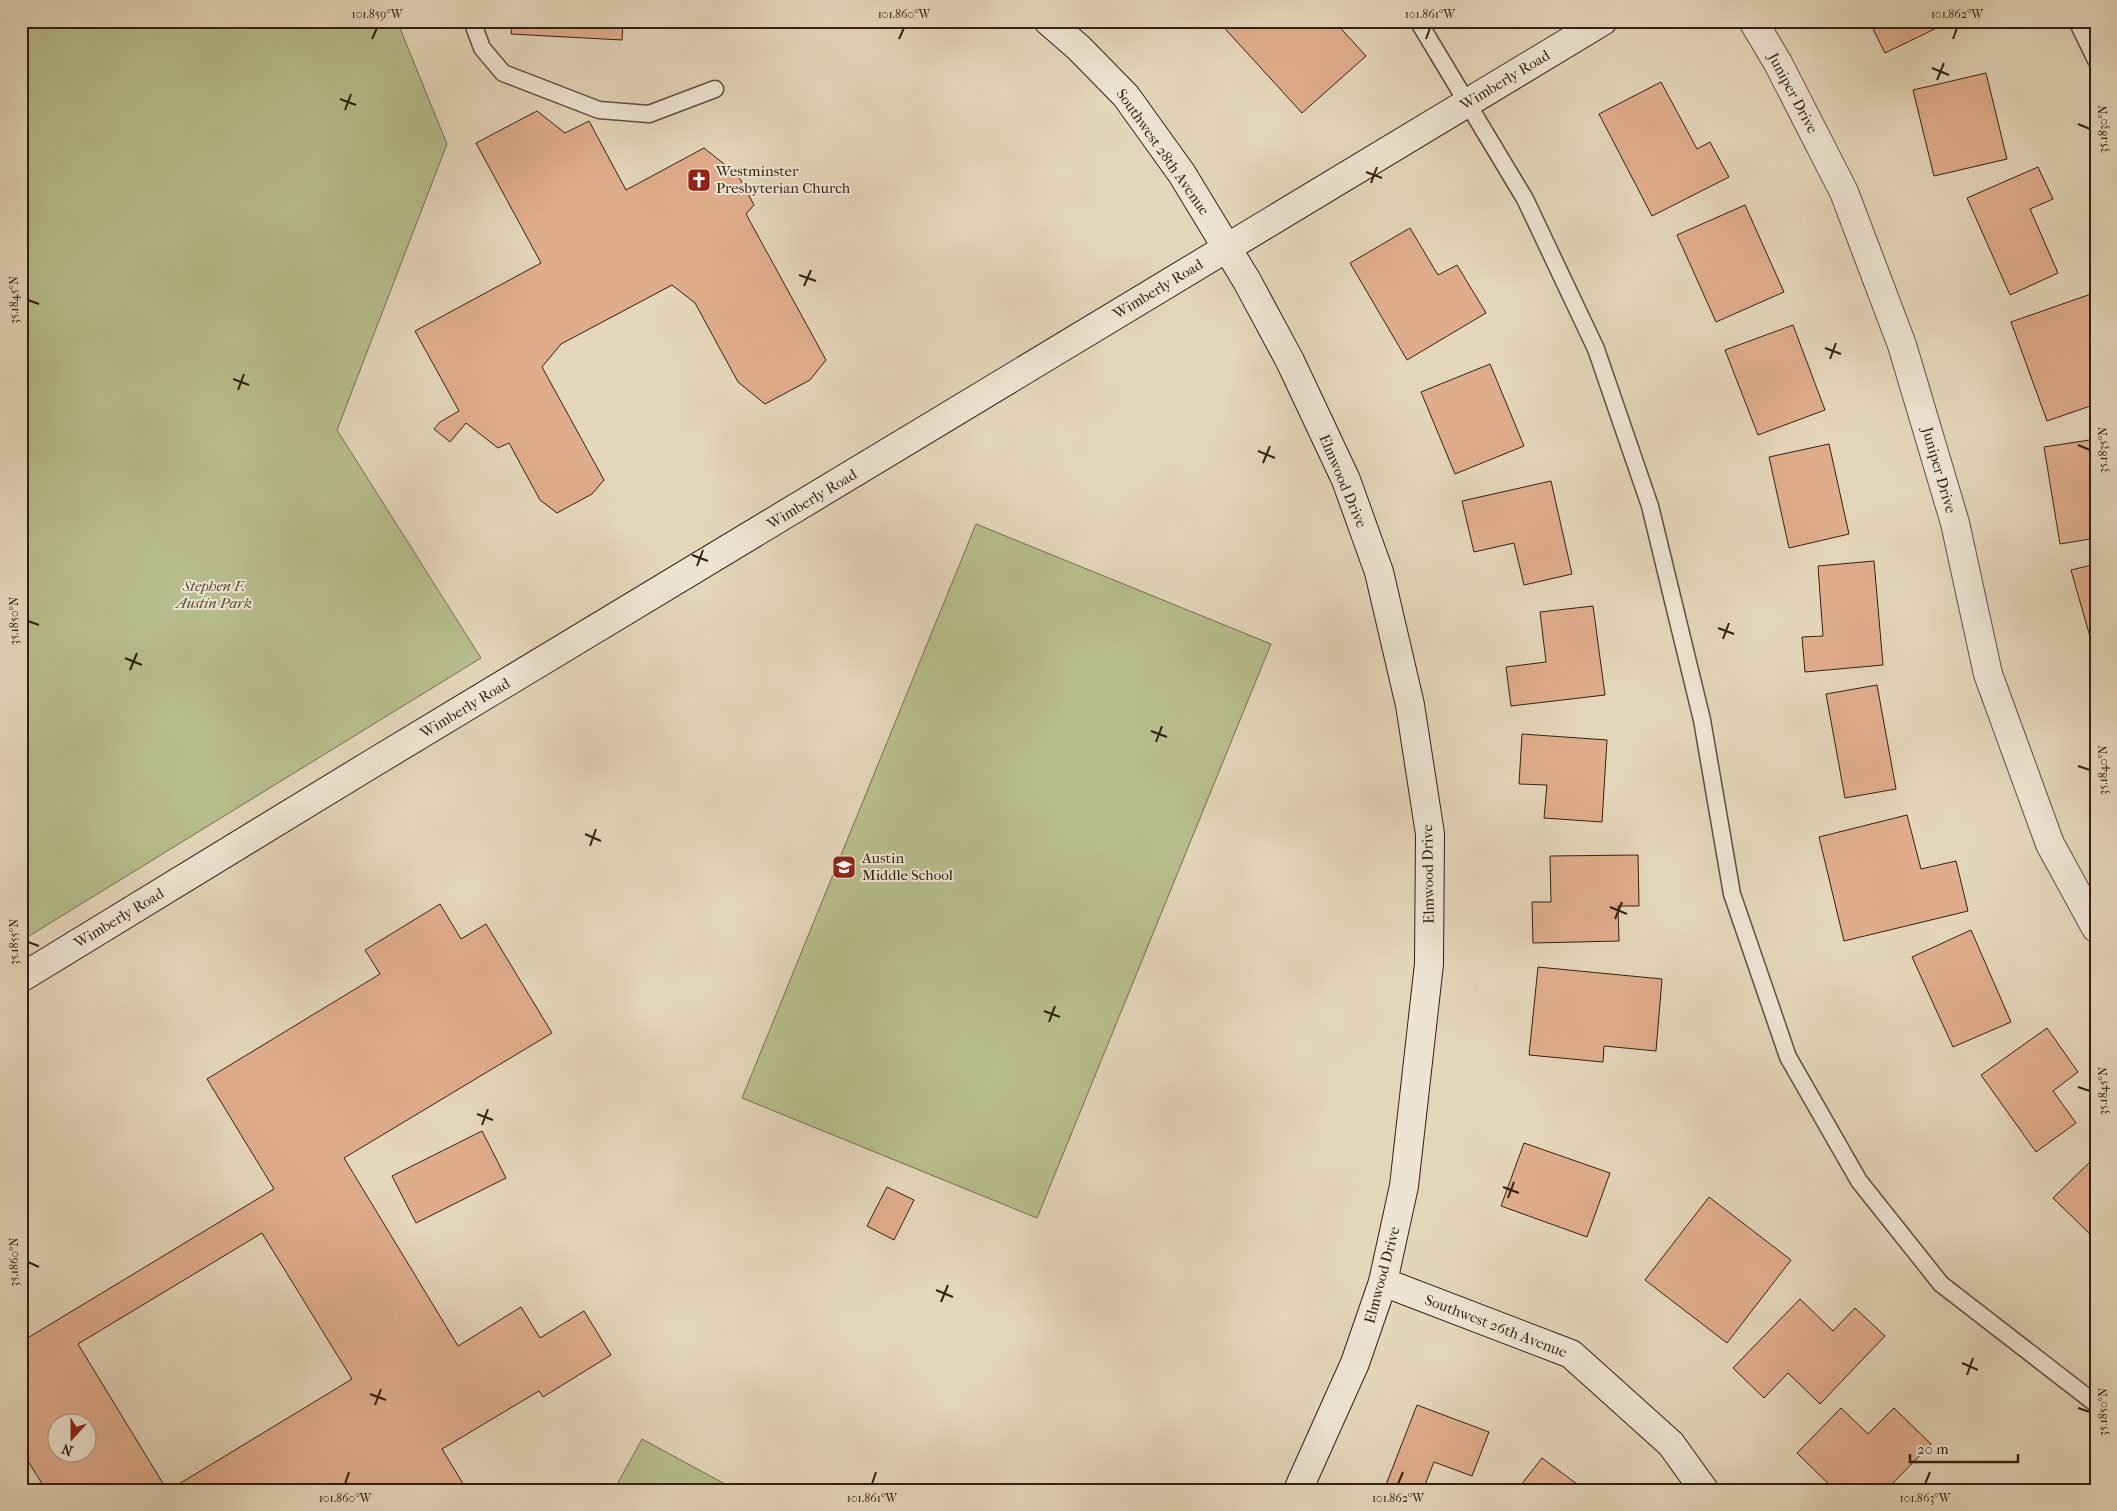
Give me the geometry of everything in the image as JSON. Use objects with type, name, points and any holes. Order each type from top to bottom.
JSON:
[{"type":"main road","name":"Southwest 28th Avenue","points":[[1048,21],[1079,48],[1126,96],[1182,174],[1226,247]]},
{"type":"main road","name":"Wimberly Road","points":[[21,978],[359,771],[1603,21]]},
{"type":"main road","name":"Juniper Drive","points":[[1753,21],[1778,63],[1844,192],[1902,345],[1955,523],[1988,674],[2050,844],[2096,928]]},
{"type":"main road","name":"Elmwood Drive","points":[[1226,247],[1290,361],[1346,480],[1379,572],[1410,705],[1430,834],[1428,974],[1404,1186],[1383,1282],[1355,1363],[1298,1490]]},
{"type":"main road","name":"Southwest 26th Avenue","points":[[1383,1282],[1571,1354],[1671,1444],[1704,1490]]},
{"type":"lane","points":[[472,21],[482,48],[502,73],[599,110],[649,114],[715,89]]},
{"type":"lane","points":[[1418,21],[1525,200],[1596,349],[1650,506],[1702,720],[1732,894],[1788,1057],[1859,1181],[1942,1284],[2096,1404]]},
{"type":"lane","points":[[2077,21],[2096,60]]},
{"type":"green space","name":"Stephen F. Austin Park","points":[[21,21],[397,21],[447,144],[337,430],[481,658],[21,941]]},
{"type":"green space","points":[[976,524],[1271,644],[1037,1218],[742,1098]]},
{"type":"green space","points":[[642,1439],[736,1490],[614,1490]]},
{"type":"building","points":[[512,21],[623,21],[622,40],[511,34]]},
{"type":"building","points":[[1218,21],[1334,21],[1366,56],[1302,113]]},
{"type":"building","points":[[1869,21],[1946,21],[1947,23],[1885,53]]},
{"type":"building","points":[[1986,73],[2007,159],[1934,176],[1913,90]]},
{"type":"building","points":[[1661,82],[1697,149],[1710,142],[1729,177],[1652,216],[1599,114]]},
{"type":"building","points":[[537,111],[565,133],[589,121],[626,190],[704,148],[738,175],[754,205],[746,214],[826,360],[810,380],[765,404],[738,382],[695,303],[672,285],[561,344],[542,367],[604,480],[592,494],[557,513],[540,500],[509,443],[498,448],[466,423],[450,442],[434,429],[440,422],[459,411],[415,331],[541,263],[476,143]]},
{"type":"building","points":[[2038,167],[2053,199],[2030,209],[2058,273],[2010,295],[1967,198]]},
{"type":"building","points":[[1745,205],[1784,292],[1716,322],[1677,235]]},
{"type":"building","points":[[1410,228],[1438,275],[1457,265],[1486,313],[1407,360],[1350,263]]},
{"type":"building","points":[[2091,294],[2096,308],[2096,404],[2047,421],[2011,322]]},
{"type":"building","points":[[1793,325],[1825,410],[1758,435],[1725,350]]},
{"type":"building","points":[[1490,364],[1524,446],[1455,474],[1421,392]]},
{"type":"building","points":[[2096,439],[2096,538],[2060,544],[2044,447]]},
{"type":"building","points":[[1829,444],[1849,534],[1789,548],[1769,457]]},
{"type":"building","points":[[1551,481],[1572,574],[1524,585],[1514,543],[1474,552],[1462,501]]},
{"type":"building","points":[[1874,561],[1883,665],[1805,672],[1802,637],[1823,636],[1818,566]]},
{"type":"building","points":[[2096,564],[2096,658],[2071,570]]},
{"type":"building","points":[[1593,606],[1605,695],[1511,706],[1506,667],[1546,662],[1540,612]]},
{"type":"building","points":[[1877,685],[1896,789],[1845,798],[1826,694]]},
{"type":"building","points":[[1522,734],[1607,740],[1602,822],[1544,818],[1547,785],[1519,784]]},
{"type":"building","points":[[1907,815],[1921,869],[1956,861],[1968,911],[1844,941],[1819,837]]},
{"type":"building","points":[[1638,855],[1639,906],[1618,906],[1619,941],[1533,943],[1532,902],[1551,902],[1550,856]]},
{"type":"building","points":[[440,904],[461,939],[486,924],[552,1033],[344,1158],[458,1346],[521,1307],[540,1338],[584,1311],[611,1355],[543,1397],[539,1391],[442,1449],[467,1490],[169,1490],[352,1379],[262,1233],[78,1344],[167,1490],[46,1490],[21,1450],[21,1342],[274,1189],[207,1079],[380,974],[365,950]]},
{"type":"building","points":[[1971,930],[2011,1022],[1953,1047],[1912,957]]},
{"type":"building","points":[[1538,967],[1662,979],[1656,1051],[1604,1046],[1603,1062],[1529,1055]]},
{"type":"building","points":[[2047,1028],[2078,1072],[2053,1091],[2076,1123],[2036,1152],[1981,1075]]},
{"type":"building","points":[[482,1131],[506,1178],[416,1223],[392,1176]]},
{"type":"building","points":[[1524,1143],[1610,1173],[1587,1237],[1501,1206]]},
{"type":"building","points":[[2096,1156],[2096,1240],[2053,1198]]},
{"type":"building","points":[[887,1187],[914,1200],[894,1240],[867,1226]]},
{"type":"building","points":[[1709,1197],[1791,1260],[1727,1343],[1645,1280]]},
{"type":"building","points":[[1800,1299],[1833,1331],[1855,1308],[1885,1336],[1820,1404],[1788,1373],[1764,1398],[1733,1368]]},
{"type":"building","points":[[1417,1405],[1489,1432],[1472,1476],[1434,1462],[1423,1490],[1384,1490]]},
{"type":"building","points":[[1841,1408],[1868,1434],[1894,1408],[1931,1444],[1886,1490],[1835,1490],[1797,1453]]},
{"type":"building","points":[[1542,1458],[1585,1490],[1517,1490]]},
{"type":"place","name":"Westminster Presbyterian Church","points":[[699,180]]},
{"type":"place","name":"Austin Middle School","points":[[844,867]]}]
